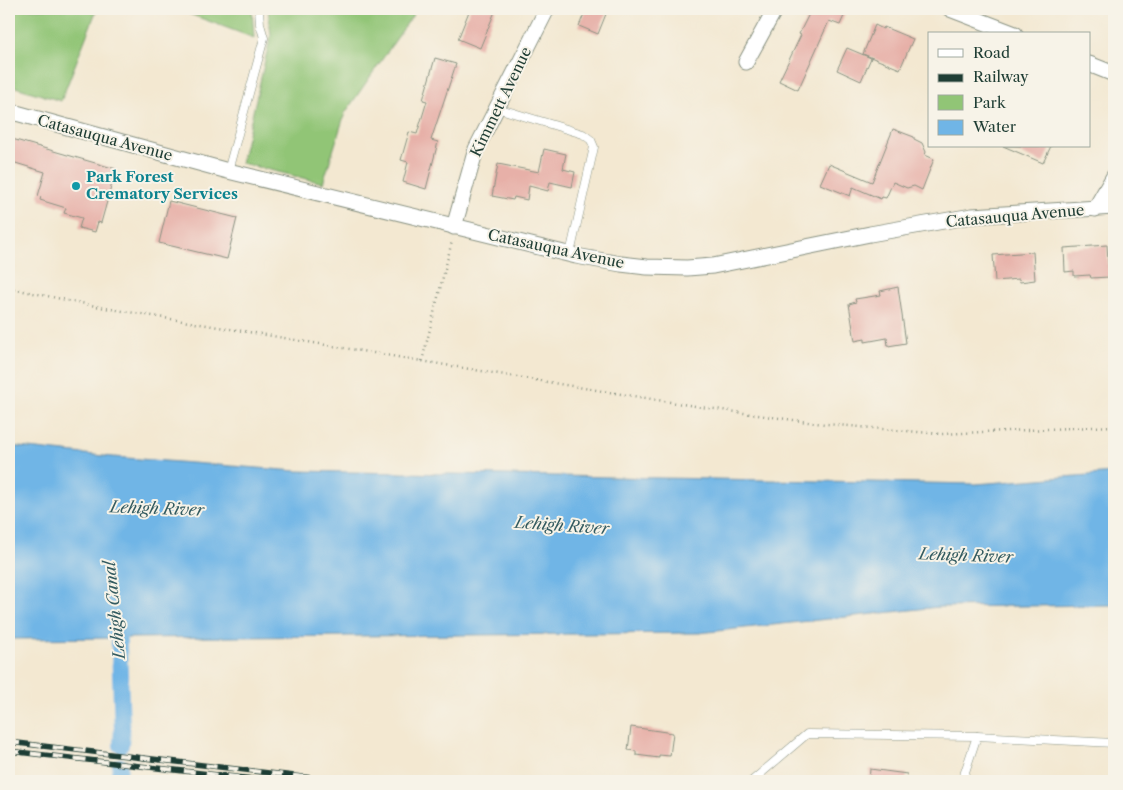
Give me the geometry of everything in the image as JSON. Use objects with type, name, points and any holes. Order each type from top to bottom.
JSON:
[{"type":"street","name":"Kimmett Avenue","points":[[454,227],[476,149],[547,9]]},
{"type":"street","points":[[746,62],[775,9]]},
{"type":"street","points":[[950,9],[1010,32]]},
{"type":"street","points":[[1090,64],[1114,74]]},
{"type":"street","name":"Catasauqua Avenue","points":[[9,111],[228,171],[454,227],[570,254],[647,267],[687,268],[713,266],[870,234],[972,216],[1114,207]]},
{"type":"street","points":[[1095,209],[1114,176]]},
{"type":"lane","points":[[228,171],[264,38],[260,24],[259,9]]},
{"type":"lane","points":[[497,108],[583,134],[591,140],[594,147],[570,254]]},
{"type":"lane","points":[[752,781],[807,734],[977,736],[1114,743]]},
{"type":"lane","points":[[962,781],[977,736]]},
{"type":"path","points":[[422,361],[452,242],[454,227]]},
{"type":"path","points":[[9,288],[105,308],[701,408],[815,423],[941,434],[1114,426]]},
{"type":"green space","points":[[16,9],[97,9],[61,101],[9,85],[9,27]]},
{"type":"green space","points":[[176,9],[252,9],[254,38]]},
{"type":"green space","points":[[268,9],[417,9],[345,113],[323,183],[241,163],[271,35]]},
{"type":"water","name":"Lehigh River","points":[[9,446],[113,457],[297,471],[976,484],[1114,473],[1114,605],[938,607],[699,633],[9,639]]},
{"type":"building","points":[[470,9],[496,9],[480,48],[458,39]]},
{"type":"building","points":[[586,9],[608,9],[598,34],[579,26]]},
{"type":"building","points":[[802,9],[847,9],[840,25],[829,21],[798,90],[779,81],[810,12]]},
{"type":"building","points":[[875,25],[913,39],[900,69],[863,54]]},
{"type":"building","points":[[847,48],[871,58],[861,81],[837,70]]},
{"type":"building","points":[[435,58],[456,64],[431,140],[438,142],[426,189],[403,182],[408,162],[401,160],[409,132],[417,134],[427,101],[423,100]]},
{"type":"building","points":[[893,129],[914,137],[914,139],[922,143],[926,152],[925,155],[934,159],[922,190],[914,186],[907,188],[893,182],[886,198],[882,197],[881,199],[853,187],[850,196],[820,184],[829,164],[872,182]]},
{"type":"building","name":"Park Forest Crematory Services","points":[[12,139],[116,169],[101,223],[98,222],[95,232],[79,228],[82,218],[64,213],[66,208],[40,200],[41,197],[38,196],[45,172],[9,161],[9,148]]},
{"type":"building","points":[[1008,148],[1050,148],[1043,163]]},
{"type":"building","points":[[544,149],[566,154],[563,169],[575,172],[572,187],[550,182],[548,191],[529,186],[527,200],[514,197],[513,200],[492,196],[498,164],[539,172]]},
{"type":"building","points":[[169,201],[237,218],[227,259],[159,243]]},
{"type":"building","points":[[1107,245],[1109,277],[1091,278],[1090,275],[1074,276],[1074,271],[1065,272],[1064,248]]},
{"type":"building","points":[[1033,252],[1035,280],[1020,282],[1019,279],[995,281],[993,255]]},
{"type":"building","points":[[898,287],[906,343],[888,346],[887,338],[865,342],[865,339],[855,341],[849,304],[856,302],[855,299],[881,295],[880,291]]},
{"type":"building","points":[[631,727],[673,733],[670,756],[659,755],[659,758],[636,755],[636,751],[628,750]]},
{"type":"building","points":[[870,769],[907,774],[906,781],[869,781]]},
{"type":"waterway","name":"Lehigh Canal","points":[[118,618],[121,745]]},
{"type":"waterway","name":"Lehigh Canal","points":[[118,781],[120,766]]},
{"type":"railway","points":[[9,742],[337,781]]},
{"type":"railway","points":[[9,751],[271,781]]},
{"type":"place","name":"Park Forest Crematory Services","points":[[76,186]]}]
